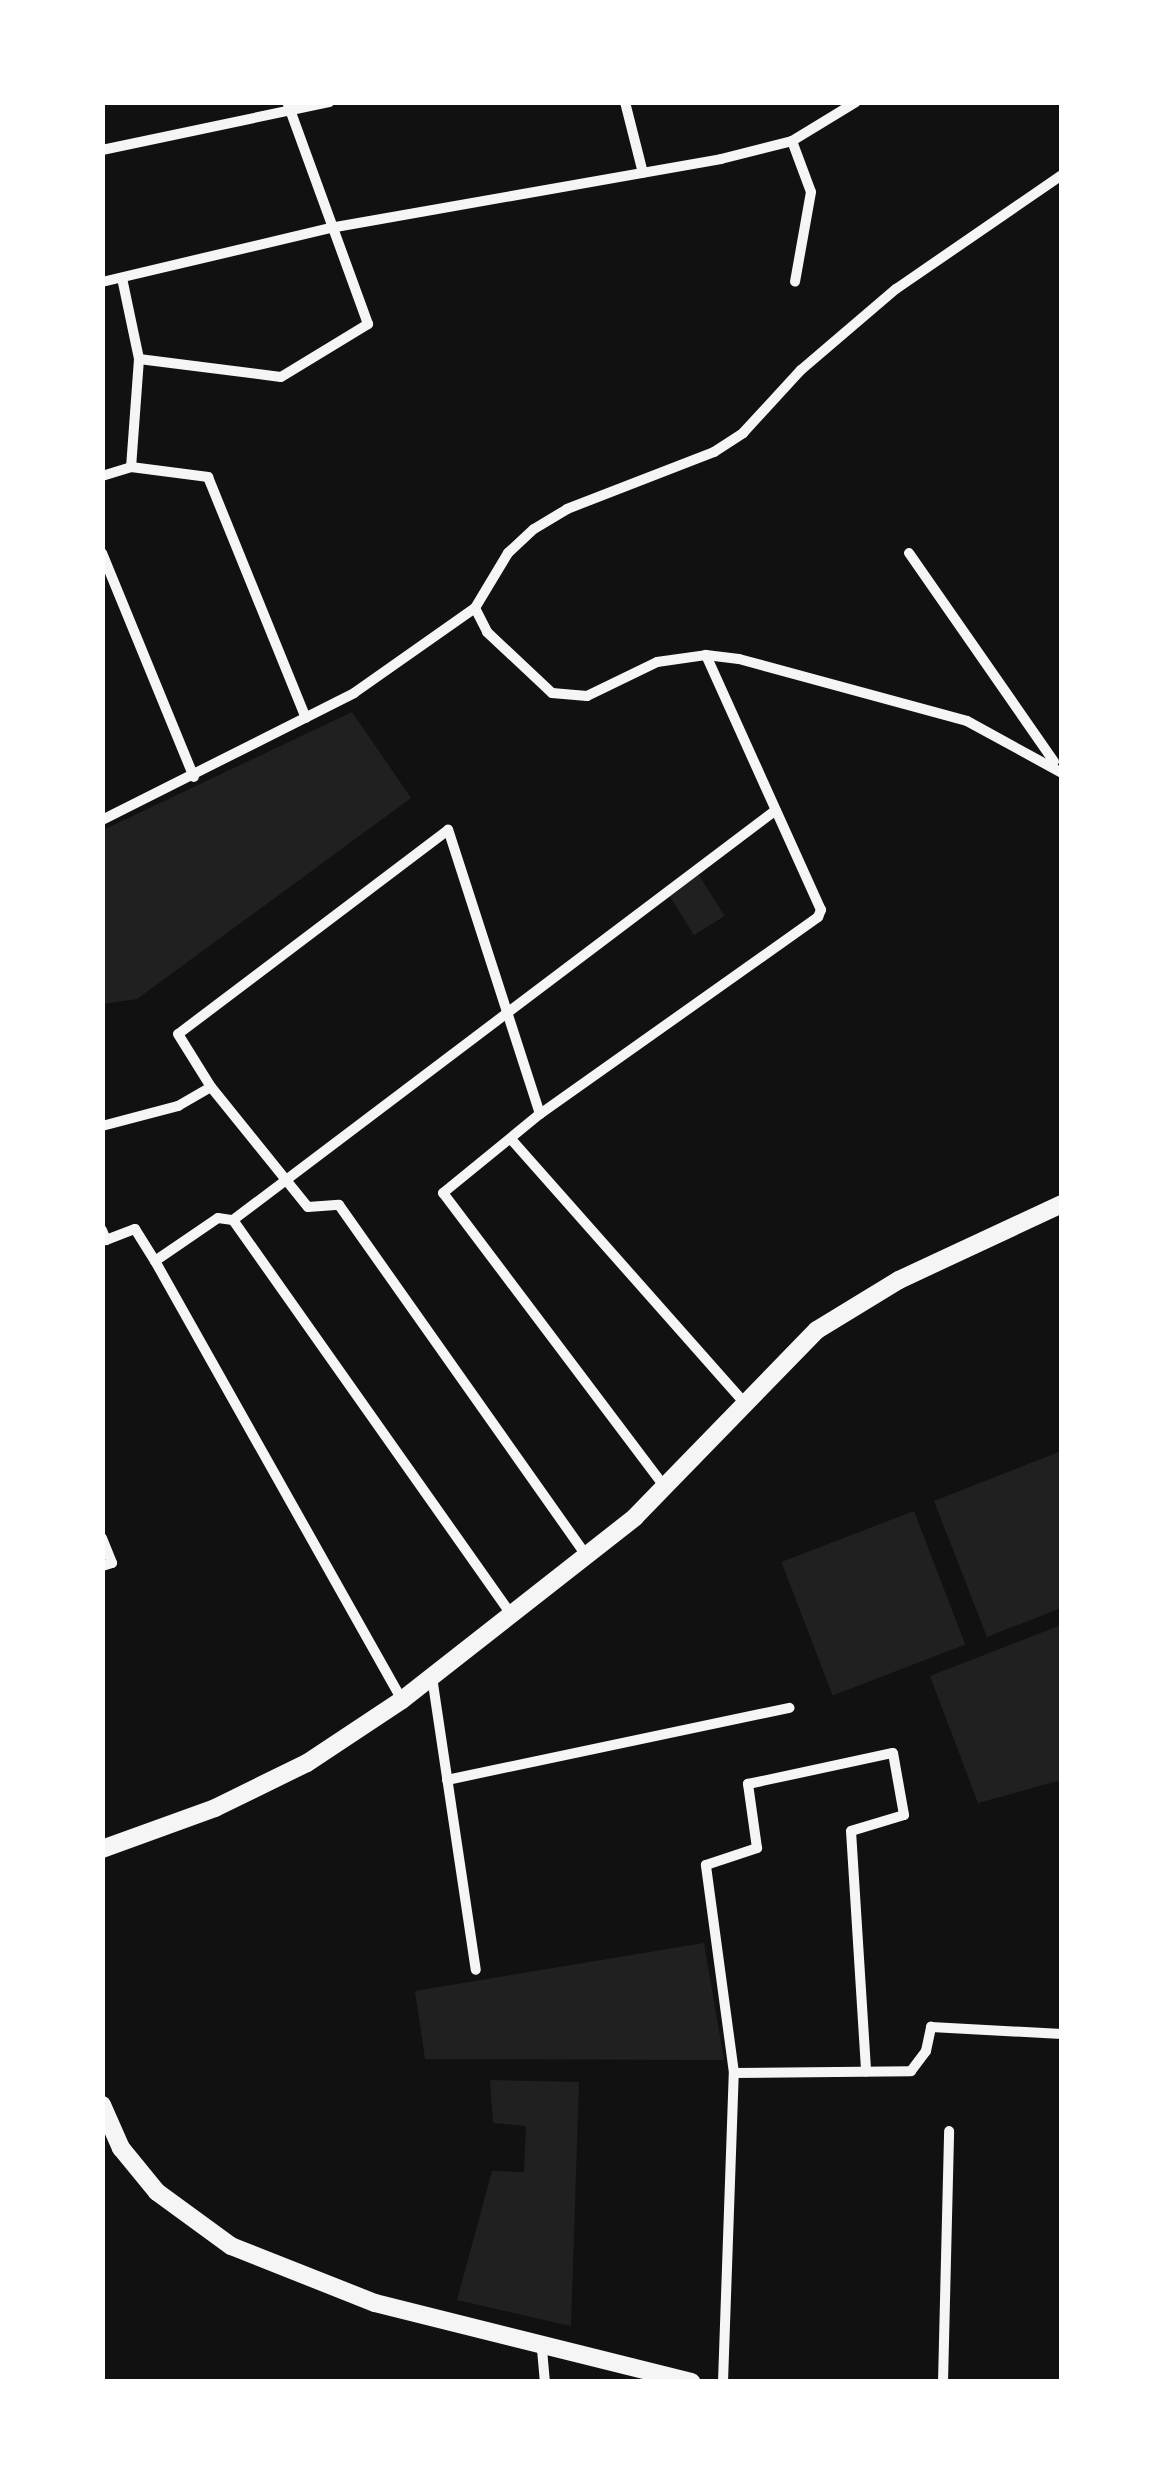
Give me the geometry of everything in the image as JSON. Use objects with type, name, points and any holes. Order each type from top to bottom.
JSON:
[{"type":"street","points":[[102,150],[288,106],[329,102]]},
{"type":"street","points":[[625,102],[643,173]]},
{"type":"street","points":[[102,282],[330,228],[643,173],[792,140],[856,102]]},
{"type":"street","points":[[139,358],[281,377],[368,324],[288,106]]},
{"type":"street","points":[[792,140],[811,192],[795,282]]},
{"type":"street","points":[[102,805],[105,819],[306,718],[476,608],[508,553],[534,528],[567,509],[714,452],[743,434],[801,370],[896,290],[1062,175]]},
{"type":"street","points":[[122,278],[139,358],[130,467]]},
{"type":"street","points":[[102,476],[130,467],[208,477],[306,718]]},
{"type":"street","points":[[102,553],[194,777]]},
{"type":"street","points":[[909,553],[1059,768]]},
{"type":"street","points":[[476,608],[488,632],[552,693],[587,696],[657,662],[706,655],[968,721],[1059,768]]},
{"type":"street","points":[[664,1486],[442,1194],[540,1114],[818,916],[821,910],[706,655]]},
{"type":"street","points":[[155,1261],[218,1218],[233,1220],[509,1015],[617,923],[776,810]]},
{"type":"street","points":[[540,1114],[448,830],[178,1034],[211,1087],[288,1176],[308,1207],[340,1205],[588,1558]]},
{"type":"street","points":[[102,1126],[178,1106],[211,1087]]},
{"type":"street","points":[[511,1138],[742,1400]]},
{"type":"street","points":[[102,1849],[215,1808],[307,1763],[402,1700],[588,1558],[664,1486],[742,1400],[817,1330],[864,1300],[1062,1204]]},
{"type":"street","points":[[233,1220],[512,1616]]},
{"type":"street","points":[[102,1230],[106,1240],[135,1229],[402,1700]]},
{"type":"street","points":[[102,1538],[112,1563],[102,1566]]},
{"type":"street","points":[[432,1677],[476,1970]]},
{"type":"street","points":[[448,1780],[790,1708]]},
{"type":"street","points":[[723,2382],[734,2074],[706,1865],[757,1848],[748,1784],[892,1753],[904,1815],[851,1831],[866,2072]]},
{"type":"street","points":[[734,2074],[911,2071],[926,2051],[932,2026],[1062,2034]]},
{"type":"street","points":[[102,2105],[122,2148],[157,2192],[231,2246],[375,2303],[542,2349],[691,2382]]},
{"type":"street","points":[[944,2382],[948,2130]]},
{"type":"street","points":[[542,2349],[545,2382]]},
{"type":"shaded area","points":[[352,712],[411,798],[137,999],[103,1004],[103,830]]},
{"type":"shaded area","points":[[697,872],[725,916],[694,935],[666,891]]},
{"type":"shaded area","points":[[1061,1451],[1061,1608],[987,1637],[934,1501]]},
{"type":"shaded area","points":[[914,1511],[965,1645],[833,1695],[781,1562]]},
{"type":"shaded area","points":[[1061,1625],[1061,1780],[978,1803],[930,1676]]},
{"type":"shaded area","points":[[704,1943],[724,2060],[425,2059],[415,1991]]},
{"type":"shaded area","points":[[490,2080],[579,2082],[571,2326],[457,2300],[492,2171],[524,2172],[526,2126],[493,2123]]}]
